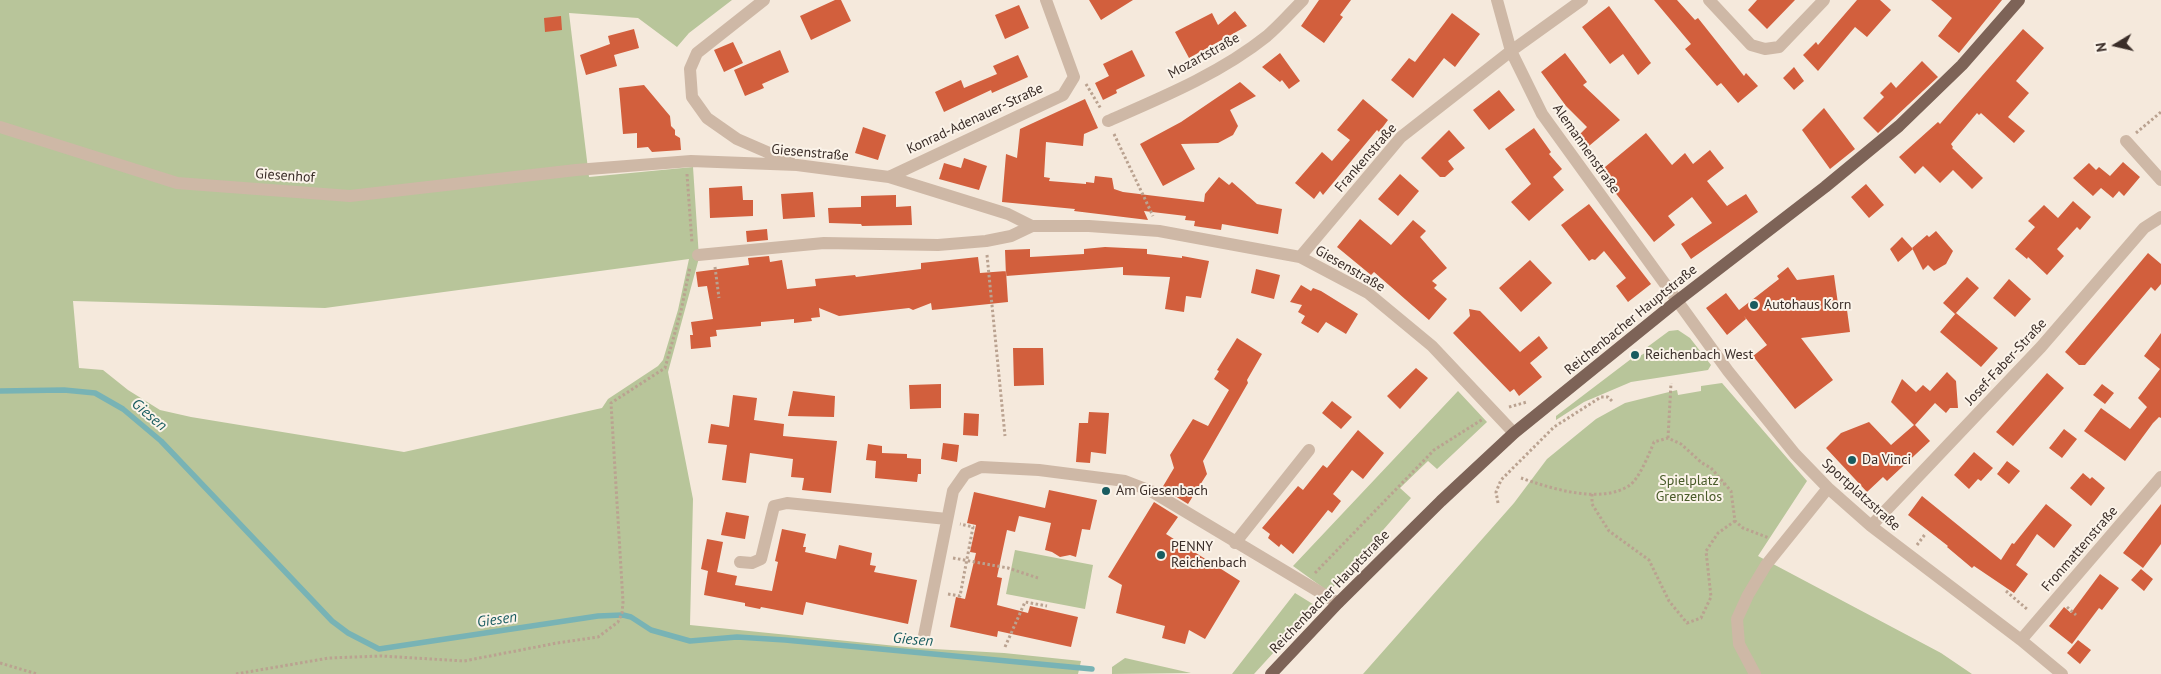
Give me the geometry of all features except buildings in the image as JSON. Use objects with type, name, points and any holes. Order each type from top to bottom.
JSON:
[{"type":"main road","name":"Reichenbacher Hauptstraße","points":[[1271,674],[1338,603],[1441,501],[1514,433],[1677,301],[1825,187],[1899,126],[1962,65],[2019,0]]},
{"type":"street","points":[[764,0],[697,53],[690,69],[692,97],[707,118],[737,139],[797,165]]},
{"type":"street","points":[[1047,0],[1074,77]]},
{"type":"street","name":"Mozartstraße","points":[[1108,121],[1157,100],[1234,60],[1268,35],[1303,0]]},
{"type":"street","name":"Alemannenstraße","points":[[1497,0],[1511,51],[1542,114],[1677,301]]},
{"type":"street","name":"Frankenstraße","points":[[1300,257],[1402,137],[1511,51],[1582,0]]},
{"type":"street","points":[[1709,0],[1751,45],[1765,49],[1779,46],[1824,0]]},
{"type":"street","name":"Konrad-Adenauer-Straße","points":[[889,177],[1063,95],[1074,77]]},
{"type":"street","name":"Giesenhof","points":[[0,126],[177,183],[187,184],[350,196],[576,170]]},
{"type":"street","points":[[2126,141],[2161,180]]},
{"type":"street","name":"Giesenstraße","points":[[576,170],[686,161],[797,165],[889,177],[1008,214],[1032,226]]},
{"type":"street","name":"Josef-Faber-Straße","points":[[1871,526],[2041,347],[2144,228],[2161,217]]},
{"type":"street","name":"Giesenstraße","points":[[695,256],[824,243],[938,245],[986,241],[1011,236],[1032,226],[1089,226],[1159,231],[1300,257],[1368,293],[1432,346],[1514,433]]},
{"type":"street","name":"Sportplatzstraße","points":[[1677,301],[1728,371],[1795,454],[1828,488],[1871,526],[2021,640],[2062,674]]},
{"type":"street","points":[[1235,543],[1309,450]]},
{"type":"street","points":[[923,641],[953,491],[966,474],[980,467],[1031,470],[1125,481],[1151,491],[1338,603]]},
{"type":"street","name":"Fronmattenstraße","points":[[2021,640],[2161,476]]},
{"type":"street","points":[[1755,674],[1739,644],[1737,619],[1752,587],[1766,565],[1828,488]]},
{"type":"street","points":[[740,562],[752,563],[761,559],[774,506],[786,503],[947,520]]},
{"type":"path","points":[[1074,77],[1086,84],[1108,121],[1159,231]]},
{"type":"path","points":[[2126,141],[2161,112]]},
{"type":"path","points":[[236,674],[329,658],[381,656],[464,661],[598,637],[618,622],[622,613],[611,403],[665,368],[695,256],[686,161]]},
{"type":"path","points":[[986,241],[1005,436]]},
{"type":"path","points":[[713,254],[719,298]]},
{"type":"path","points":[[1668,438],[1671,383]]},
{"type":"path","points":[[1498,503],[1496,492],[1501,480],[1554,427],[1601,397],[1608,397],[1613,402]]},
{"type":"path","points":[[1305,584],[1434,450],[1494,412]]},
{"type":"path","points":[[1521,478],[1559,491],[1592,494],[1614,492],[1631,485],[1654,442],[1668,438],[1681,444],[1702,463],[1711,468],[1731,491],[1735,521],[1743,528],[1785,543]]},
{"type":"path","points":[[1688,484],[1725,484]]},
{"type":"path","points":[[1592,494],[1592,504],[1609,531],[1649,560],[1669,601],[1687,623],[1701,618],[1712,597],[1706,551],[1718,533],[1735,521]]},
{"type":"path","points":[[933,590],[960,596],[973,527],[947,520]]},
{"type":"path","points":[[940,556],[1008,568],[1038,578]]},
{"type":"path","points":[[2006,591],[2040,618]]},
{"type":"path","points":[[1005,647],[1025,602],[1047,606]]},
{"type":"path","points":[[2070,609],[2076,615]]},
{"type":"path","points":[[0,663],[37,674]]},
{"type":"green space","points":[[0,0],[732,0],[689,33],[677,47],[638,18],[569,13],[589,177],[693,167],[699,258],[668,372],[693,499],[690,625],[916,648],[1004,653],[1081,661],[1078,674],[0,674]],"holes":[[[689,259],[678,310],[663,360],[658,366],[608,399],[602,408],[404,452],[191,417],[160,410],[128,390],[103,370],[79,368],[73,301],[325,308]]]},
{"type":"green space","points":[[1678,330],[1690,338],[1711,365],[1708,370],[1631,382],[1584,402],[1556,420],[1556,416],[1631,359],[1632,361],[1648,351],[1646,348],[1669,331]]},
{"type":"green space","name":"Spielplatz Grenzenlos","points":[[1722,383],[1807,481],[1758,556],[1941,653],[1972,674],[1363,674],[1514,503],[1547,459],[1596,419],[1625,403],[1677,390],[1678,395],[1701,391],[1701,386]]},
{"type":"green space","points":[[1458,391],[1487,422],[1437,469],[1428,461],[1400,488],[1411,498],[1329,592],[1293,566]]},
{"type":"green space","points":[[1015,550],[1093,565],[1085,609],[1006,594]]},
{"type":"green space","points":[[1295,593],[1316,606],[1254,674],[1232,674]]},
{"type":"green space","points":[[1125,658],[1191,673],[1112,674],[1112,667]]},
{"type":"waterway","name":"Giesen","points":[[0,391],[64,390],[95,393],[123,409],[161,441],[332,621],[348,633],[379,649],[598,616],[623,615],[631,617],[651,630],[690,641],[737,637],[785,640],[1092,669]]},
{"type":"place","name":"Autohaus Korn","points":[[1754,305]]},
{"type":"place","name":"Reichenbach West","points":[[1635,355]]},
{"type":"place","name":"Da Vinci","points":[[1852,460]]},
{"type":"place","name":"Am Giesenbach","points":[[1106,491]]},
{"type":"place","name":"PENNY Reichenbach","points":[[1161,555]]}]
